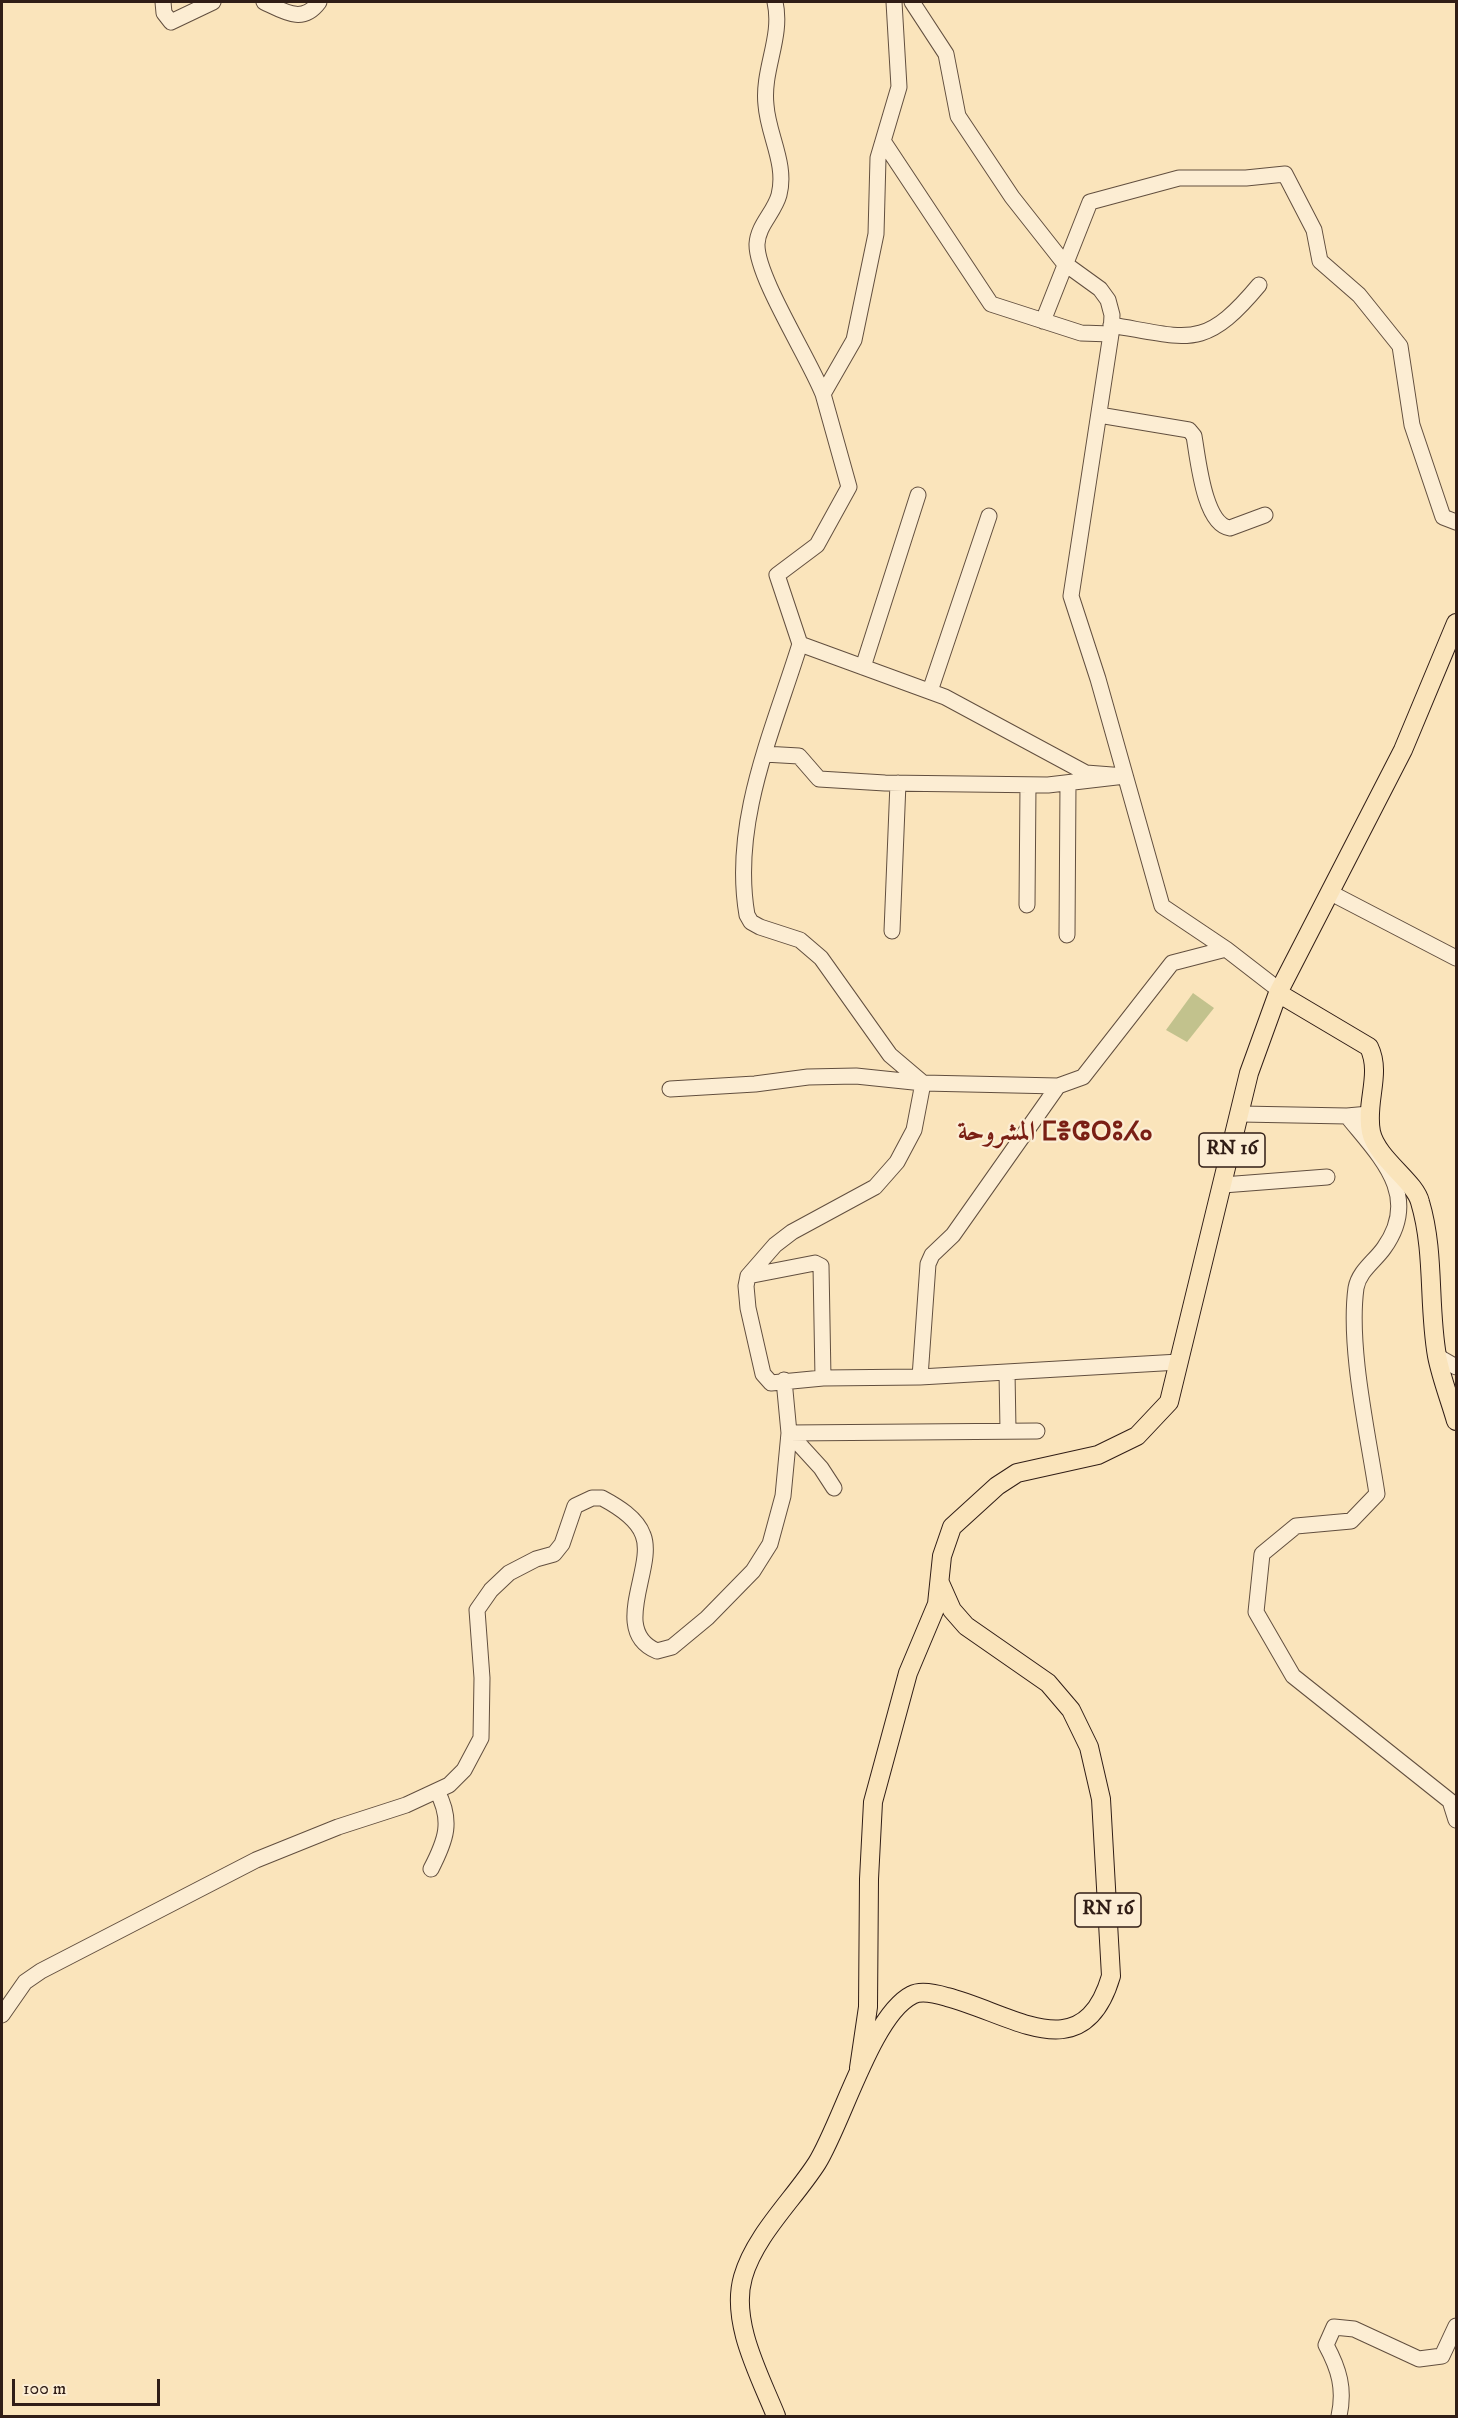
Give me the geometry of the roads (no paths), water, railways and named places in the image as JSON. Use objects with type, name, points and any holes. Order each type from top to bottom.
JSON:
[{"type":"main road","name":"RN 16","points":[[776,2416],[749,2346],[740,2307],[743,2277],[759,2246],[818,2162],[845,2108],[859,2068],[868,2007],[869,1880],[873,1802],[908,1673],[937,1604],[942,1556],[951,1527],[997,1486],[1017,1473],[1098,1455],[1137,1436],[1169,1402],[1241,1114],[1249,1073],[1278,991],[1331,893],[1403,750],[1456,623]]},
{"type":"main road","points":[[1278,991],[1369,1047],[1376,1062],[1369,1114],[1371,1134],[1389,1164],[1420,1198],[1428,1237],[1437,1356],[1456,1421]]},
{"type":"main road","name":"RN 16","points":[[859,2068],[899,2004],[914,1994],[935,1994],[1041,2028],[1061,2031],[1080,2026],[1094,2015],[1104,2000],[1111,1976],[1101,1799],[1089,1747],[1071,1710],[1048,1683],[966,1626],[952,1610],[939,1581]]},
{"type":"street","points":[[163,2],[164,13],[171,22],[213,2]]},
{"type":"street","points":[[264,2],[286,13],[303,16],[318,2]]},
{"type":"street","points":[[775,2],[776,38],[766,80],[765,106],[780,161],[779,194],[771,214],[761,227],[757,245],[762,271],[813,368],[823,394],[849,487],[817,545],[777,575],[800,644],[764,754],[745,828],[747,915],[751,922],[760,927],[801,940],[821,958],[890,1055],[923,1083]]},
{"type":"street","points":[[823,394],[854,340],[876,234],[878,158],[899,87],[894,2]]},
{"type":"street","points":[[912,2],[946,54],[958,116],[1012,197],[1064,263],[1100,289],[1108,300],[1111,330],[1071,596],[1162,906],[1226,948],[1278,991]]},
{"type":"street","points":[[883,141],[991,304],[1081,333],[1111,330],[1183,337],[1205,334],[1236,312],[1259,285]]},
{"type":"street","points":[[1042,321],[1090,202],[1179,178],[1246,178],[1285,174],[1314,230],[1320,261],[1359,295],[1400,346],[1412,425],[1443,517],[1456,522]]},
{"type":"street","points":[[1099,415],[1189,430],[1194,436],[1202,481],[1213,517],[1218,523],[1230,528],[1265,515]]},
{"type":"street","points":[[863,667],[918,495]]},
{"type":"street","points":[[930,692],[989,516]]},
{"type":"street","points":[[800,644],[930,692],[1086,773],[1125,776]]},
{"type":"street","points":[[764,754],[799,756],[819,779],[1028,785],[1125,776]]},
{"type":"street","points":[[892,931],[898,783]]},
{"type":"street","points":[[1067,935],[1068,783]]},
{"type":"street","points":[[1027,905],[1028,785]]},
{"type":"street","points":[[1331,893],[1456,958]]},
{"type":"street","points":[[670,1089],[755,1084],[808,1077],[856,1076],[923,1083],[1058,1086],[1083,1077],[1172,963],[1226,948]]},
{"type":"street","points":[[923,1083],[914,1130],[897,1162],[874,1187],[792,1232],[775,1245],[748,1276],[746,1287],[748,1308],[763,1374],[771,1383],[822,1378],[920,1377],[1179,1362]]},
{"type":"street","points":[[920,1377],[928,1264],[932,1255],[953,1234],[1058,1086]]},
{"type":"street","points":[[1241,1114],[1347,1116],[1369,1114]]},
{"type":"street","points":[[1347,1116],[1389,1168],[1400,1203],[1398,1221],[1384,1247],[1360,1276],[1356,1287],[1356,1341],[1377,1494],[1351,1521],[1296,1526],[1262,1554],[1256,1612],[1293,1676],[1450,1801],[1456,1820]]},
{"type":"street","points":[[1223,1185],[1327,1177]]},
{"type":"street","points":[[748,1276],[815,1263],[821,1266],[822,1378]]},
{"type":"street","points":[[1437,1356],[1456,1367]]},
{"type":"street","points":[[1007,1372],[1008,1430]]},
{"type":"street","points":[[2,2015],[25,1982],[41,1971],[246,1865],[338,1827],[406,1805],[449,1785],[464,1770],[481,1738],[482,1678],[477,1610],[491,1590],[509,1573],[536,1559],[554,1554],[562,1544],[575,1506],[592,1498],[602,1498],[636,1522],[644,1536],[646,1549],[634,1606],[641,1638],[649,1648],[657,1651],[672,1647],[707,1617],[753,1571],[770,1544],[783,1496],[789,1433],[784,1380]]},
{"type":"street","points":[[789,1433],[1037,1431]]},
{"type":"street","points":[[789,1433],[834,1488]]},
{"type":"street","points":[[431,1869],[439,1854],[448,1818],[437,1791]]},
{"type":"street","points":[[1339,2416],[1342,2386],[1338,2367],[1326,2345],[1334,2327],[1354,2329],[1419,2359],[1442,2356],[1456,2326]]},
{"type":"district","name":"المشروحة ⵎⴻⵛⵔⵓⵃⴰ","points":[[1055,1134]]}]
